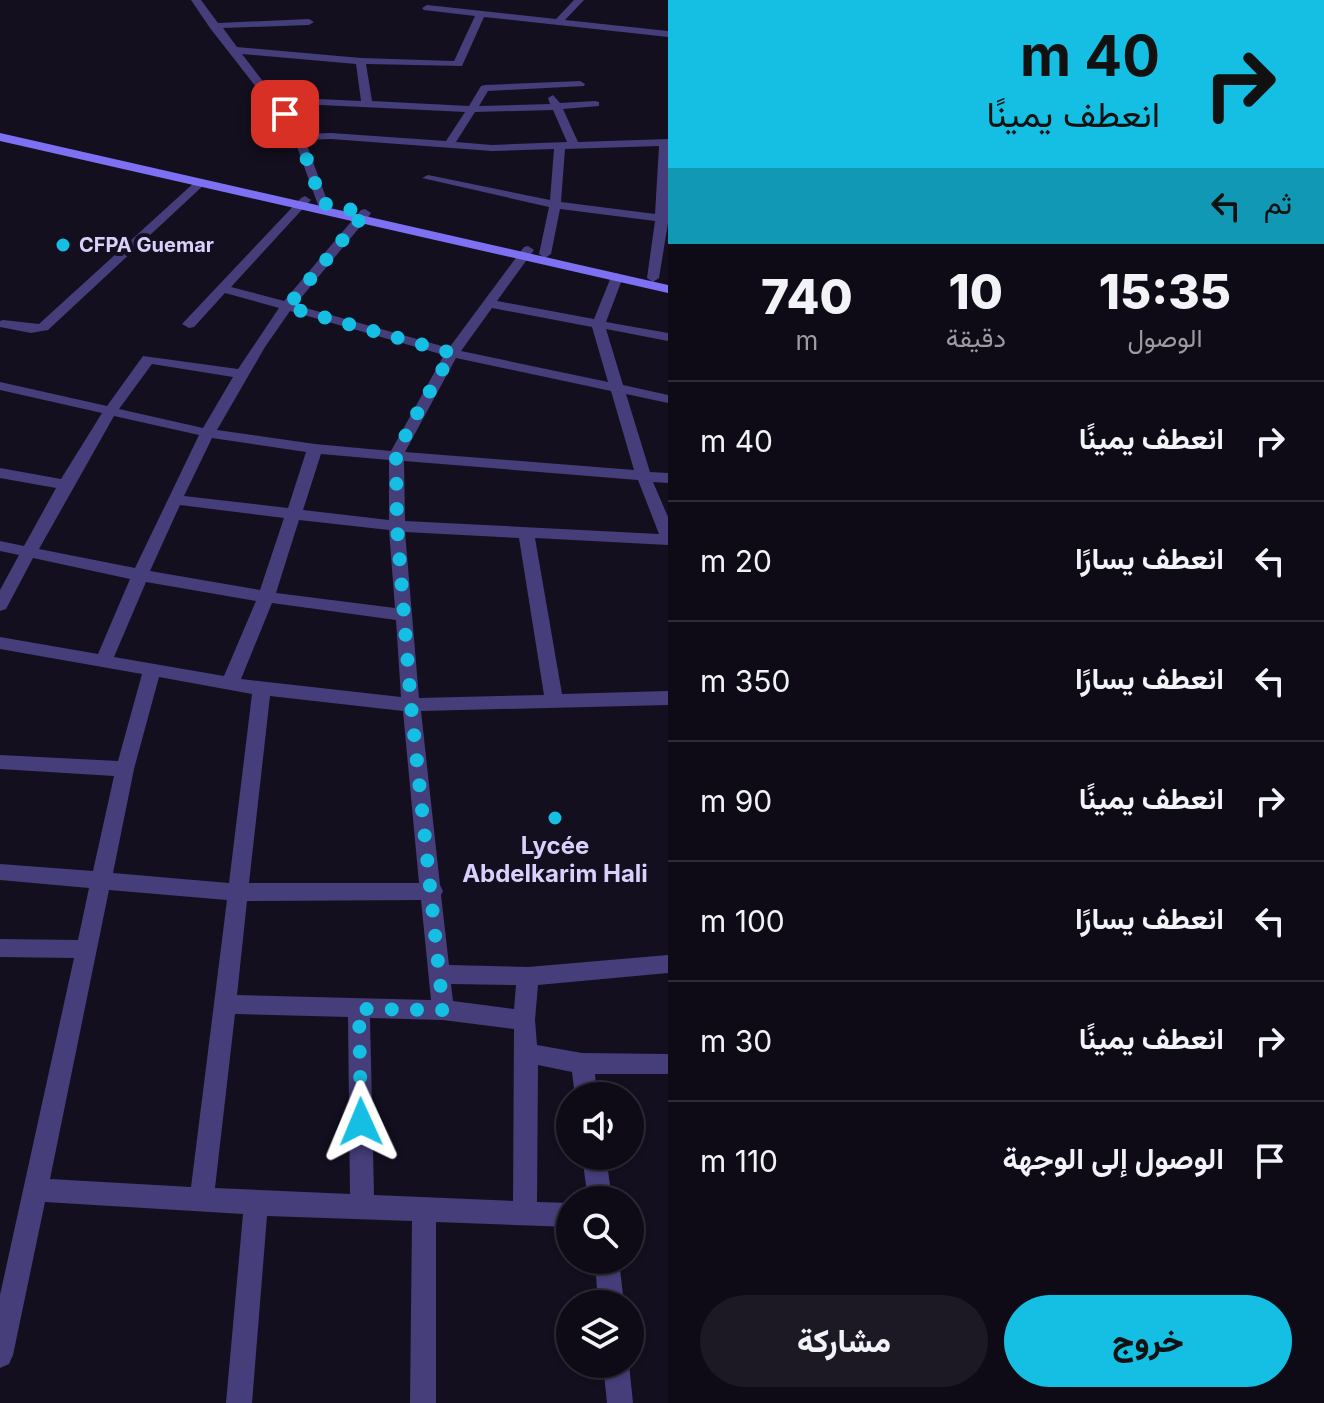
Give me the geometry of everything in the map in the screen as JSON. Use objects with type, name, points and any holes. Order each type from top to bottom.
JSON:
[{"type":"street","points":[[196,0],[299,137],[322,203]]},
{"type":"street","points":[[460,12],[472,0]]},
{"type":"street","points":[[558,22],[579,0]]},
{"type":"street","points":[[427,8],[668,34]]},
{"type":"street","points":[[232,50],[361,61],[458,64],[481,14]]},
{"type":"street","points":[[213,26],[309,22]]},
{"type":"street","points":[[361,61],[367,103]]},
{"type":"street","points":[[449,145],[485,88],[580,84]]},
{"type":"street","points":[[545,254],[567,144],[558,107],[546,85]]},
{"type":"street","points":[[274,100],[496,110],[595,104]]},
{"type":"street","points":[[0,131],[668,289]]},
{"type":"street","points":[[299,137],[324,136],[492,148],[667,142],[664,219],[653,278]]},
{"type":"street","points":[[0,137],[200,183],[322,203],[363,216]]},
{"type":"street","points":[[428,178],[555,205],[664,219]]},
{"type":"street","points":[[1,325],[31,329],[43,327],[200,183]]},
{"type":"street","points":[[189,324],[303,202]]},
{"type":"street","points":[[103,662],[140,575],[208,433],[287,307],[363,216]]},
{"type":"street","points":[[526,253],[545,254],[668,281]]},
{"type":"street","points":[[443,1010],[433,891],[411,705],[397,526],[396,456],[452,353],[526,253]]},
{"type":"street","points":[[176,500],[397,526],[668,538],[644,477],[598,326],[617,277]]},
{"type":"street","points":[[222,288],[452,353],[668,399]]},
{"type":"street","points":[[490,304],[668,337]]},
{"type":"street","points":[[0,605],[27,550],[65,485],[111,410],[148,359],[243,374]]},
{"type":"street","points":[[0,386],[208,433],[315,449],[668,478]]},
{"type":"street","points":[[230,683],[266,597],[315,449]]},
{"type":"street","points":[[0,473],[65,485]]},
{"type":"street","points":[[526,532],[554,702]]},
{"type":"street","points":[[0,546],[266,597],[405,615]]},
{"type":"street","points":[[0,643],[262,689],[411,705],[668,698]]},
{"type":"street","points":[[0,1355],[125,769],[152,671]]},
{"type":"street","points":[[202,1198],[262,689]]},
{"type":"street","points":[[0,762],[125,769]]},
{"type":"street","points":[[0,872],[238,892],[433,891]]},
{"type":"street","points":[[0,948],[88,949]]},
{"type":"street","points":[[439,974],[528,976],[668,964]]},
{"type":"street","points":[[525,1213],[527,1053],[524,1020],[528,976]]},
{"type":"street","points":[[224,1004],[443,1010],[524,1020]]},
{"type":"street","points":[[359,1009],[362,1207]]},
{"type":"street","points":[[527,1053],[582,1063],[668,1064]]},
{"type":"street","points":[[582,1063],[584,1082]]},
{"type":"street","points":[[37,1190],[256,1203],[556,1214]]},
{"type":"street","points":[[239,1403],[256,1203]]},
{"type":"street","points":[[423,1403],[424,1209]]},
{"type":"street","points":[[617,1378],[620,1403]]},
{"type":"place","name":"CFPA Guemar","points":[[63,245]]},
{"type":"place","name":"Lycée Abdelkarim Hali","points":[[555,818]]},
{"type":"route","points":[[285,114],[299,137],[322,203],[365,213],[287,307],[452,353],[396,456],[397,526],[411,705],[433,891],[443,1010],[359,1009],[361,1122]]}]
